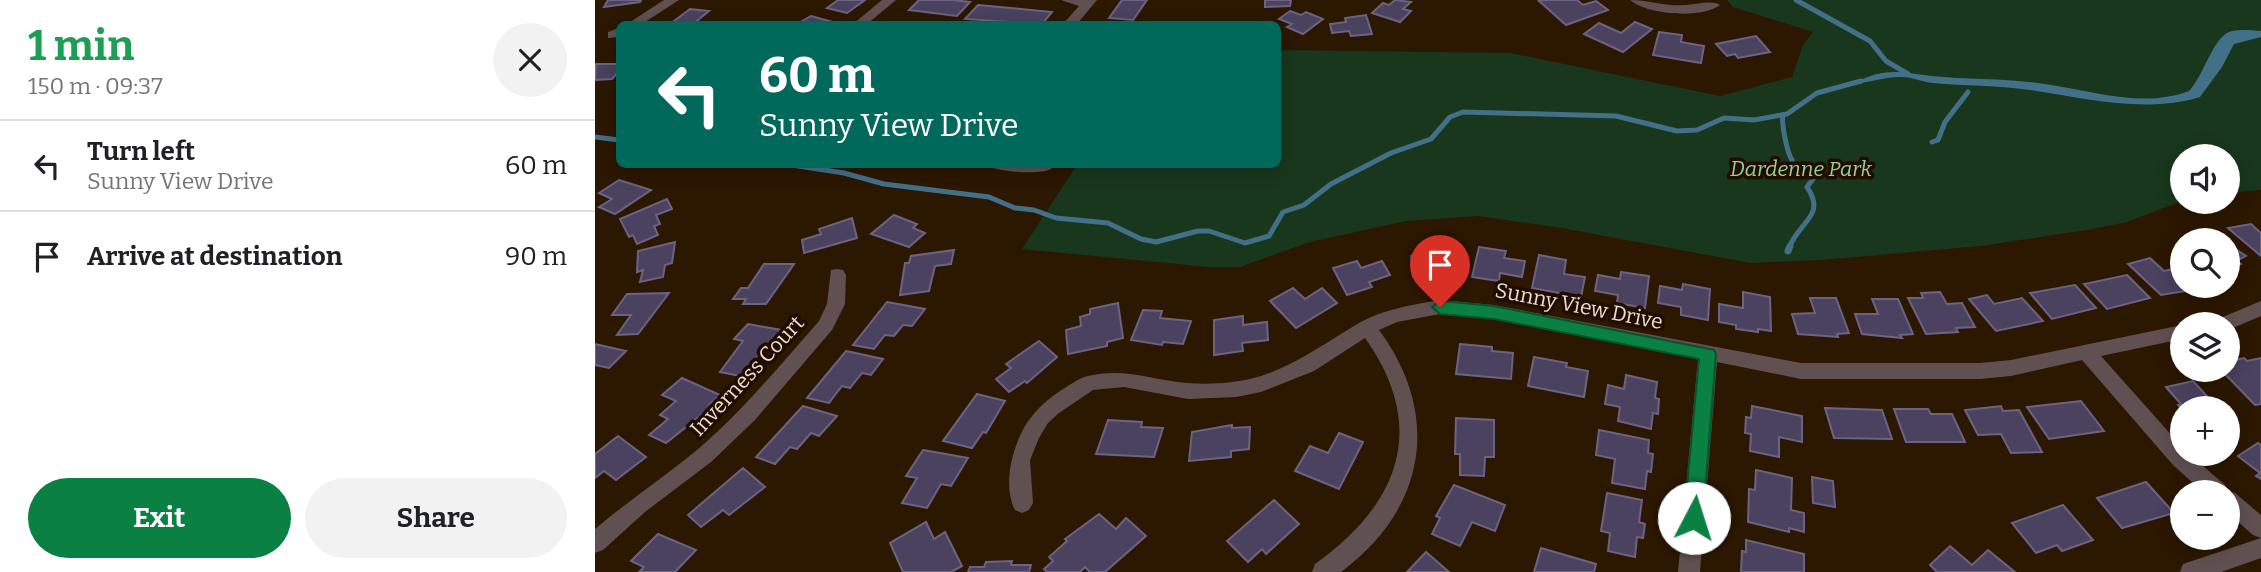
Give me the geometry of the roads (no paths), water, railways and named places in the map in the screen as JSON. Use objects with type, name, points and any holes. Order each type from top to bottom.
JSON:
[{"type":"street","points":[[639,21],[673,0]]},
{"type":"street","points":[[863,21],[890,0]]},
{"type":"street","points":[[1067,0],[1090,2]]},
{"type":"street","points":[[1636,0],[1651,7],[1682,11],[1714,5]]},
{"type":"street","points":[[1073,21],[1090,2]]},
{"type":"street","name":"Inverness Court","points":[[595,543],[638,505],[704,456],[748,414],[826,325],[836,304],[837,275]]},
{"type":"street","name":"Sunny View Drive","points":[[1022,503],[1020,460],[1031,434],[1041,417],[1052,407],[1089,383],[1102,380],[1135,380],[1188,391],[1236,389],[1261,384],[1307,366],[1367,327],[1440,307],[1467,308],[1801,371],[1980,371],[2170,334]]},
{"type":"street","points":[[2240,319],[2261,308]]},
{"type":"street","points":[[1323,572],[1352,551],[1378,523],[1391,505],[1410,453],[1411,429],[1396,371],[1367,327]]},
{"type":"street","points":[[2086,352],[2180,459],[2204,480]]},
{"type":"street","points":[[1689,572],[1708,354]]},
{"type":"street","points":[[2240,510],[2261,528]]},
{"type":"street","points":[[2191,572],[2261,548]]},
{"type":"water","points":[[2231,31],[2261,31],[2261,37],[2234,44],[2222,67],[2200,97],[2179,102],[2115,103],[2018,88],[1933,83],[1906,77],[1854,83],[1875,75],[1901,72],[2036,83],[2120,97],[2172,96],[2189,91],[2223,36]]},
{"type":"waterway","points":[[1796,0],[1870,41],[1886,61],[1908,74]]},
{"type":"waterway","points":[[811,168],[844,173],[884,184],[989,197],[1015,208],[1034,210],[1056,218],[1108,223],[1141,239],[1156,242],[1198,231],[1209,231],[1245,243],[1269,236],[1283,212],[1304,205],[1331,184],[1391,153],[1431,139],[1450,117],[1463,112],[1616,116],[1677,131],[1697,130],[1724,118],[1754,120],[1787,114],[1817,93],[1861,81]]},
{"type":"waterway","points":[[1932,142],[1938,140],[1945,122],[1968,92]]},
{"type":"waterway","points":[[1783,115],[1785,138],[1792,160]]},
{"type":"waterway","points":[[595,137],[616,140]]},
{"type":"waterway","points":[[1789,248],[1813,212],[1814,205],[1807,187],[1813,179],[1812,173]]},
{"type":"waterway","points":[[1788,251],[1790,246]]},
{"type":"park label","name":"Dardenne Park","points":[[1801,169]]}]
